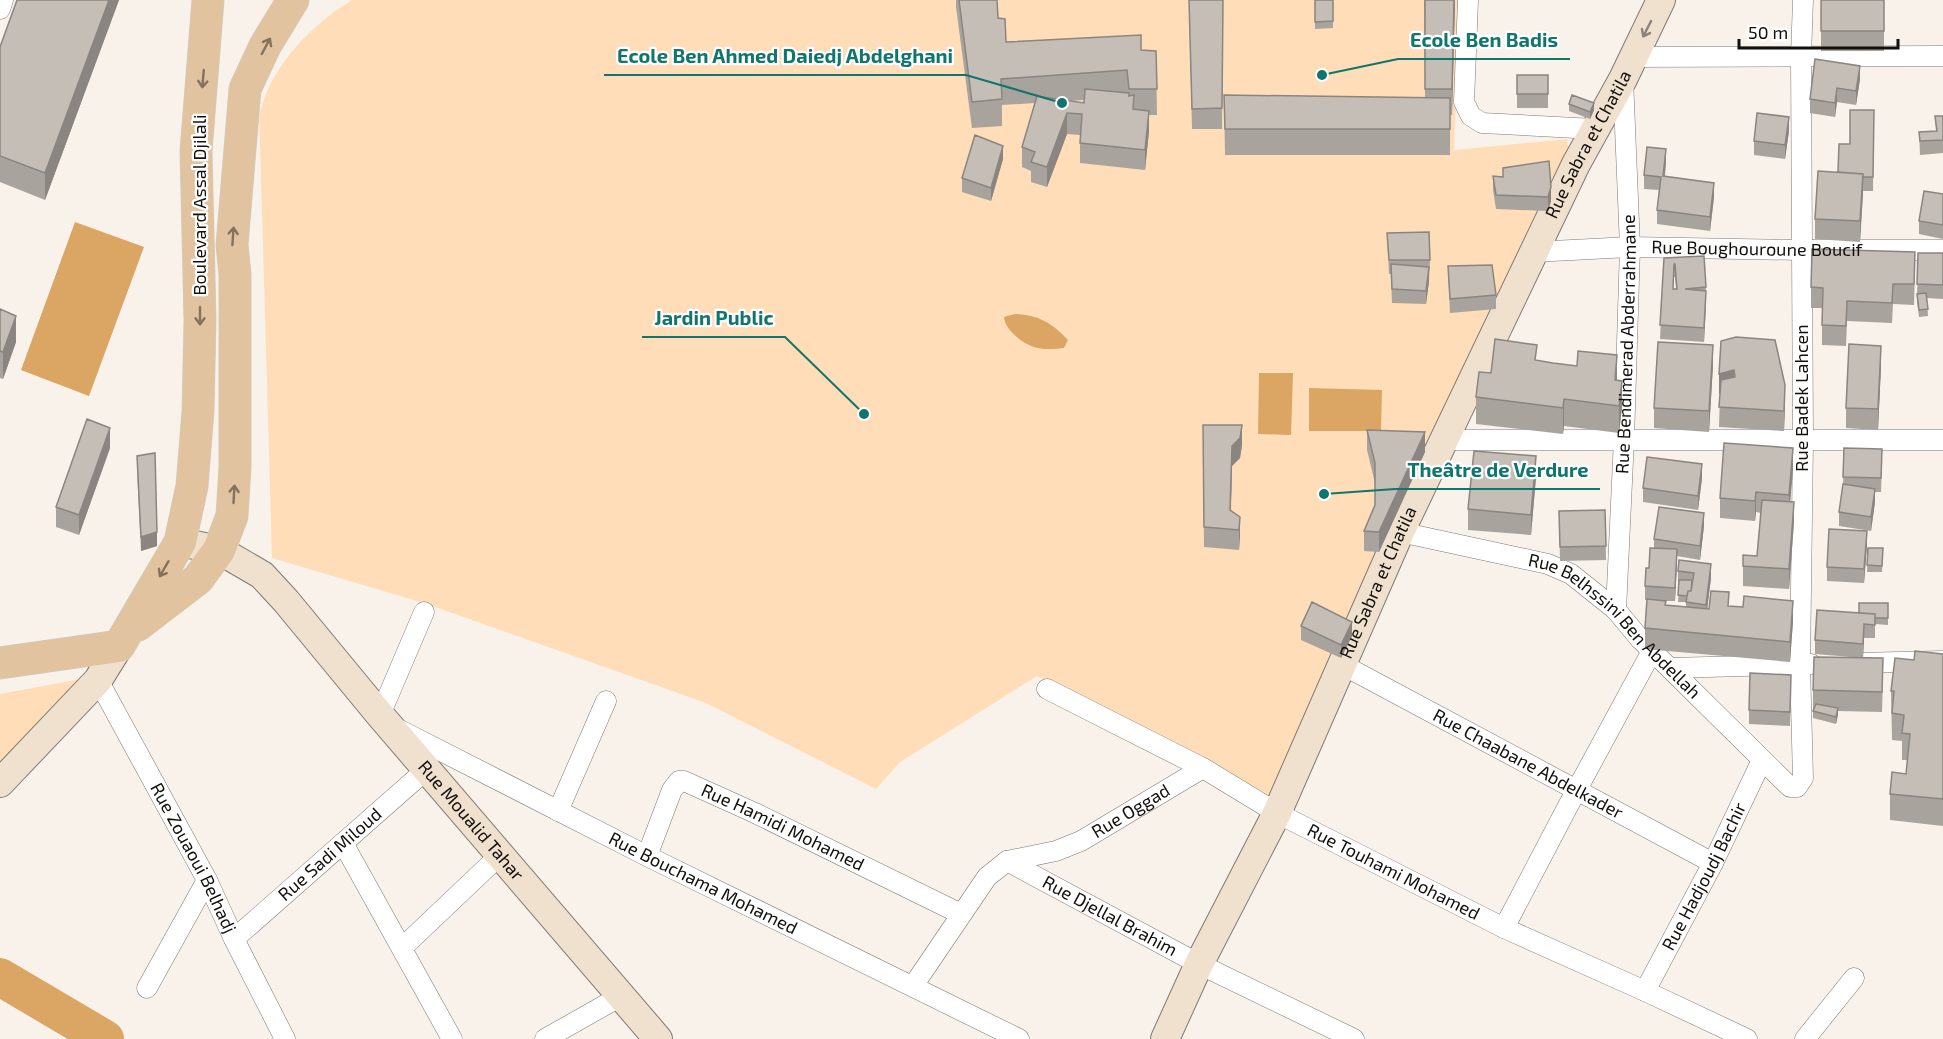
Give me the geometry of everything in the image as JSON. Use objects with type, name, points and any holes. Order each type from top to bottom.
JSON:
[{"type":"main road","name":"Boulevard Assal Djilali","points":[[123,640],[180,542],[192,486],[200,320],[196,151],[208,0]]},
{"type":"main road","points":[[0,663],[123,640],[198,579],[219,550],[232,516],[235,467],[235,274],[232,245],[245,89],[265,46],[293,0]]},
{"type":"main road","points":[[199,273],[235,274]]},
{"type":"main road","points":[[198,398],[234,389]]},
{"type":"street","points":[[0,9],[3,0]]},
{"type":"street","points":[[1468,0],[1464,102],[1472,116],[1482,123],[1595,129]]},
{"type":"street","name":"Rue Sabra et Chatila","points":[[1165,1039],[1199,964],[1277,813],[1400,532],[1533,252],[1661,0]]},
{"type":"street","name":"Rue Badek Lahcen","points":[[1790,787],[1797,787],[1803,778],[1800,665],[1803,441],[1801,57],[1803,0]]},
{"type":"street","points":[[1628,68],[1801,57],[1943,56]]},
{"type":"street","name":"Rue Bendimerad Abderrahmane","points":[[1617,610],[1630,247],[1628,68]]},
{"type":"street","name":"Rue Boughouroune Boucif","points":[[1533,252],[1630,247],[1943,250]]},
{"type":"street","points":[[1444,440],[1943,440]]},
{"type":"street","name":"Rue Belhssini Ben Abdellah","points":[[1400,532],[1548,564],[1571,574],[1617,610],[1652,651],[1790,787]]},
{"type":"street","name":"Rue Moualid Tahar","points":[[180,542],[219,550],[262,575],[658,1039]]},
{"type":"street","points":[[384,719],[424,612]]},
{"type":"street","points":[[0,783],[98,680],[123,640]]},
{"type":"street","points":[[1504,928],[1652,651]]},
{"type":"street","points":[[1671,668],[1943,661]]},
{"type":"street","name":"Rue Chaabane Abdelkader","points":[[1341,664],[1713,863]]},
{"type":"street","name":"Rue Zouaoui Belhadj","points":[[98,680],[207,880],[285,1039]]},
{"type":"street","name":"Rue Touhami Mohamed","points":[[1047,689],[1203,768],[1277,813],[1504,928],[1747,1039]]},
{"type":"street","points":[[558,810],[606,701]]},
{"type":"street","name":"Rue Bouchama Mohamed","points":[[384,719],[647,856],[1019,1039]]},
{"type":"street","name":"Rue Hadjoudj Bachir","points":[[1645,991],[1713,863],[1762,760]]},
{"type":"street","name":"Rue Oggad","points":[[1007,861],[1056,851],[1096,833],[1203,768]]},
{"type":"street","name":"Rue Sadi Miloud","points":[[234,939],[427,769]]},
{"type":"street","name":"Rue Hamidi Mohamed","points":[[647,856],[672,790],[679,781],[684,781],[766,818],[961,914]]},
{"type":"street","points":[[343,843],[452,1039]]},
{"type":"street","points":[[402,948],[500,855]]},
{"type":"street","points":[[913,986],[987,877],[1007,861]]},
{"type":"street","name":"Rue Djellal Brahim","points":[[1007,861],[1199,964],[1354,1039]]},
{"type":"street","points":[[147,988],[207,880]]},
{"type":"street","points":[[1805,1039],[1854,978]]},
{"type":"street","points":[[545,1039],[621,996]]},
{"type":"shaded area","points":[[352,0],[1460,0],[1454,150],[1567,139],[1572,176],[1280,793],[1268,795],[1037,676],[900,762],[876,789],[706,703],[427,604],[272,558],[260,114],[268,89],[286,59],[323,20]]},
{"type":"shaded area","points":[[75,222],[144,247],[89,396],[21,370]]},
{"type":"shaded area","points":[[1015,314],[1038,318],[1051,325],[1068,340],[1064,348],[1038,348],[1019,339],[1007,327],[1004,317]]},
{"type":"shaded area","points":[[1259,373],[1293,373],[1291,435],[1258,434]]},
{"type":"shaded area","points":[[1309,388],[1382,390],[1381,431],[1309,431]]},
{"type":"shaded area","points":[[97,676],[0,777],[0,694]]},
{"type":"building","points":[[17,0],[109,0],[45,173],[0,156],[0,47]]},
{"type":"building","points":[[959,0],[997,0],[998,18],[1005,19],[1006,42],[1141,35],[1141,50],[1156,51],[1157,89],[1129,89],[1127,70],[1001,79],[1002,99],[972,102]]},
{"type":"building","points":[[1189,0],[1223,0],[1222,108],[1192,109]]},
{"type":"building","points":[[1315,0],[1333,0],[1333,21],[1315,22]]},
{"type":"building","points":[[1425,0],[1454,0],[1452,89],[1425,89]]},
{"type":"building","points":[[1821,0],[1884,0],[1884,31],[1821,31]]},
{"type":"building","points":[[1815,59],[1860,66],[1856,91],[1837,88],[1835,103],[1810,99]]},
{"type":"building","points":[[1517,75],[1548,75],[1548,94],[1517,94]]},
{"type":"building","points":[[1085,89],[1134,95],[1133,109],[1149,111],[1145,150],[1080,143],[1082,114],[1067,113],[1047,167],[1031,162],[1035,152],[1022,147],[1037,96],[1084,103]]},
{"type":"building","points":[[1224,95],[1450,98],[1450,129],[1225,129]]},
{"type":"building","points":[[1572,95],[1594,103],[1590,112],[1569,104]]},
{"type":"building","points":[[1850,110],[1874,110],[1873,177],[1838,172],[1839,144],[1850,144]]},
{"type":"building","points":[[1757,113],[1789,117],[1785,145],[1754,141]]},
{"type":"building","points":[[1935,116],[1943,116],[1943,140],[1920,141],[1919,132],[1937,131]]},
{"type":"building","points":[[975,135],[1003,146],[991,188],[962,178]]},
{"type":"building","points":[[1647,147],[1666,149],[1663,176],[1714,183],[1710,217],[1657,210],[1661,177],[1644,175]]},
{"type":"building","points":[[1549,161],[1551,187],[1548,197],[1496,195],[1493,176],[1503,177],[1503,168]]},
{"type":"building","points":[[1818,171],[1863,174],[1860,221],[1815,219]]},
{"type":"building","points":[[1924,191],[1943,194],[1943,225],[1919,221]]},
{"type":"building","points":[[1429,232],[1430,260],[1389,260],[1387,233]]},
{"type":"building","points":[[1812,249],[1915,252],[1914,284],[1893,284],[1892,303],[1847,301],[1846,326],[1822,325],[1823,288],[1811,287]]},
{"type":"building","points":[[1918,253],[1943,253],[1943,285],[1917,284]]},
{"type":"building","points":[[1704,256],[1706,287],[1685,289],[1706,291],[1704,328],[1660,325],[1664,258]],"holes":[[[1675,264],[1677,289],[1673,289]]]},
{"type":"building","points":[[1391,264],[1429,267],[1426,291],[1392,289]]},
{"type":"building","points":[[1492,265],[1496,295],[1450,299],[1448,266]]},
{"type":"building","points":[[1926,293],[1928,309],[1919,310],[1917,294]]},
{"type":"building","points":[[0,309],[16,316],[3,352],[0,351]]},
{"type":"building","points":[[1736,337],[1775,340],[1785,385],[1784,411],[1719,407],[1721,380],[1735,377],[1734,370],[1719,374],[1721,341]]},
{"type":"building","points":[[1495,339],[1537,345],[1535,360],[1553,363],[1577,366],[1578,351],[1617,355],[1615,380],[1622,381],[1619,406],[1564,399],[1563,408],[1476,397],[1479,372],[1491,373]]},
{"type":"building","points":[[1658,342],[1713,345],[1709,411],[1654,408]]},
{"type":"building","points":[[1849,344],[1881,346],[1878,409],[1846,408]]},
{"type":"building","points":[[87,419],[110,428],[79,515],[56,507]]},
{"type":"building","points":[[1203,425],[1242,425],[1240,438],[1232,446],[1230,510],[1240,517],[1239,530],[1204,527]]},
{"type":"building","points":[[1367,430],[1425,432],[1379,532],[1364,531],[1375,505],[1375,463]]},
{"type":"building","points":[[1724,443],[1793,448],[1789,495],[1756,492],[1755,501],[1720,498]]},
{"type":"building","points":[[1844,448],[1882,449],[1881,478],[1843,477]]},
{"type":"building","points":[[1474,451],[1536,456],[1531,515],[1468,509]]},
{"type":"building","points":[[155,453],[157,532],[141,537],[137,456]]},
{"type":"building","points":[[1647,457],[1702,464],[1698,496],[1643,488]]},
{"type":"building","points":[[1843,484],[1875,489],[1871,517],[1839,512]]},
{"type":"building","points":[[1762,500],[1794,502],[1789,569],[1743,566],[1743,555],[1757,556]]},
{"type":"building","points":[[1659,507],[1704,513],[1700,546],[1654,539]]},
{"type":"building","points":[[1605,510],[1606,546],[1560,547],[1559,511]]},
{"type":"building","points":[[1829,529],[1867,531],[1864,569],[1827,567]]},
{"type":"building","points":[[1650,548],[1677,549],[1675,588],[1645,586]]},
{"type":"building","points":[[1868,548],[1883,548],[1882,566],[1867,565]]},
{"type":"building","points":[[1679,560],[1711,564],[1706,605],[1686,602],[1688,591],[1691,591],[1694,573],[1678,571]]},
{"type":"building","points":[[1679,580],[1692,580],[1691,591],[1688,591],[1687,596],[1678,595]]},
{"type":"building","points":[[1711,591],[1729,592],[1728,606],[1743,607],[1744,596],[1793,601],[1790,642],[1645,628],[1647,599],[1666,601],[1665,605],[1709,609]]},
{"type":"building","points":[[1312,602],[1352,622],[1341,645],[1301,626]]},
{"type":"building","points":[[1859,603],[1888,603],[1888,618],[1875,618],[1875,614],[1859,613]]},
{"type":"building","points":[[1817,610],[1875,614],[1875,625],[1864,624],[1863,644],[1815,640]]},
{"type":"building","points":[[1915,651],[1943,654],[1943,799],[1890,794],[1892,772],[1906,774],[1910,734],[1902,733],[1904,715],[1892,713],[1894,691],[1891,691],[1895,658],[1914,660]]},
{"type":"building","points":[[1814,657],[1883,658],[1882,692],[1813,690]]},
{"type":"building","points":[[1750,673],[1791,675],[1790,712],[1749,710]]},
{"type":"building","points":[[1816,704],[1838,708],[1836,717],[1813,711]]},
{"type":"waterway","points":[[0,977],[105,1039]]},
{"type":"place","name":"Ecole Ben Badis","points":[[1322,75]]},
{"type":"place","name":"Ecole Ben Ahmed Daiedj Abdelghani","points":[[1062,103]]},
{"type":"place","name":"Jardin Public","points":[[864,414]]},
{"type":"place","name":"Theâtre de Verdure","points":[[1324,494]]}]
